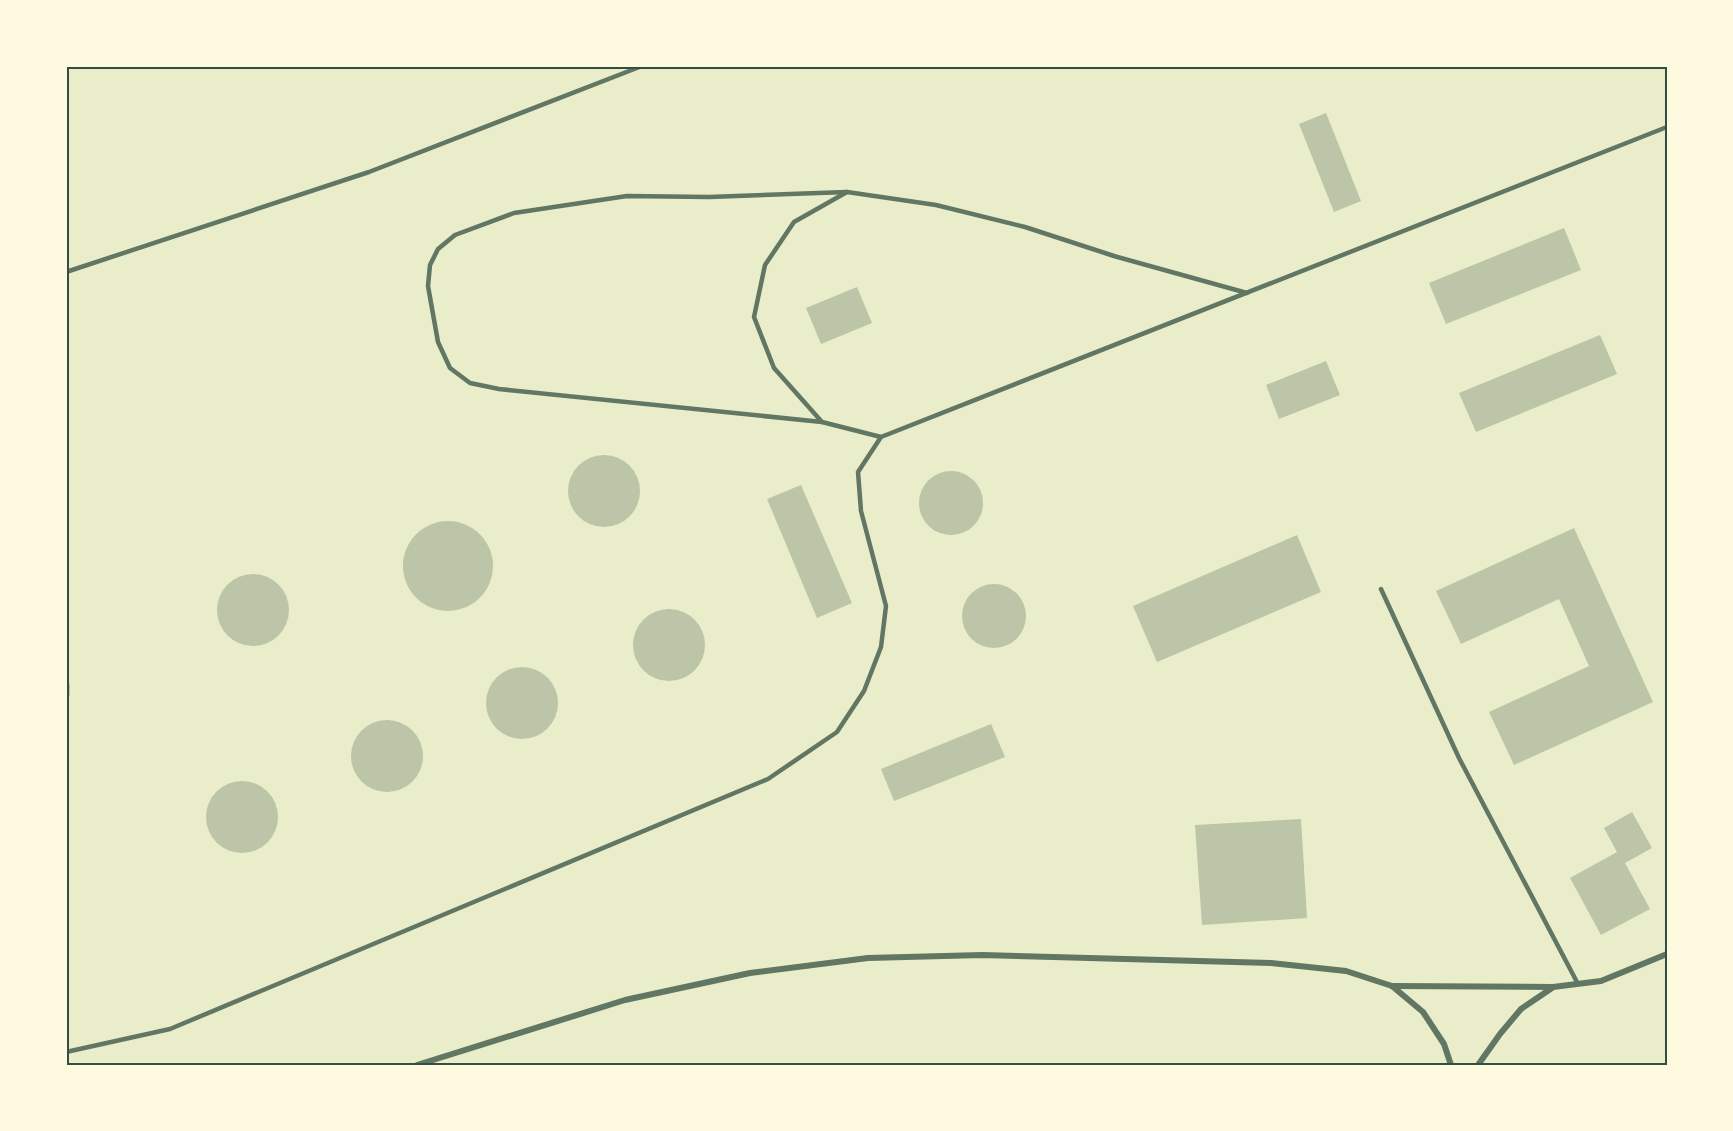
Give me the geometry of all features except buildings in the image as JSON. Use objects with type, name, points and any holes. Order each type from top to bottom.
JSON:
[{"type":"street","points":[[417,1065],[624,1000],[750,973],[868,958],[982,955],[1271,963],[1346,970],[1392,986],[1553,987],[1601,981],[1667,954]]},
{"type":"street","points":[[1392,986],[1423,1012],[1444,1044],[1451,1065]]},
{"type":"street","points":[[1478,1065],[1521,1009],[1553,987]]},
{"type":"lane","points":[[66,272],[369,172],[642,66]]},
{"type":"lane","points":[[66,1052],[170,1029],[768,779],[837,732],[864,691],[881,646],[886,606],[861,511],[858,472],[881,437],[1667,127]]},
{"type":"lane","points":[[881,437],[822,422],[499,389],[470,384],[450,368],[438,342],[428,286],[430,264],[438,249],[455,235],[525,211],[627,196],[709,198],[847,192],[936,205],[1014,224],[1114,256],[1247,293]]},
{"type":"lane","points":[[822,422],[774,368],[754,317],[765,265],[794,222],[847,192]]},
{"type":"lane","points":[[1381,589],[1459,758],[1578,984]]}]
